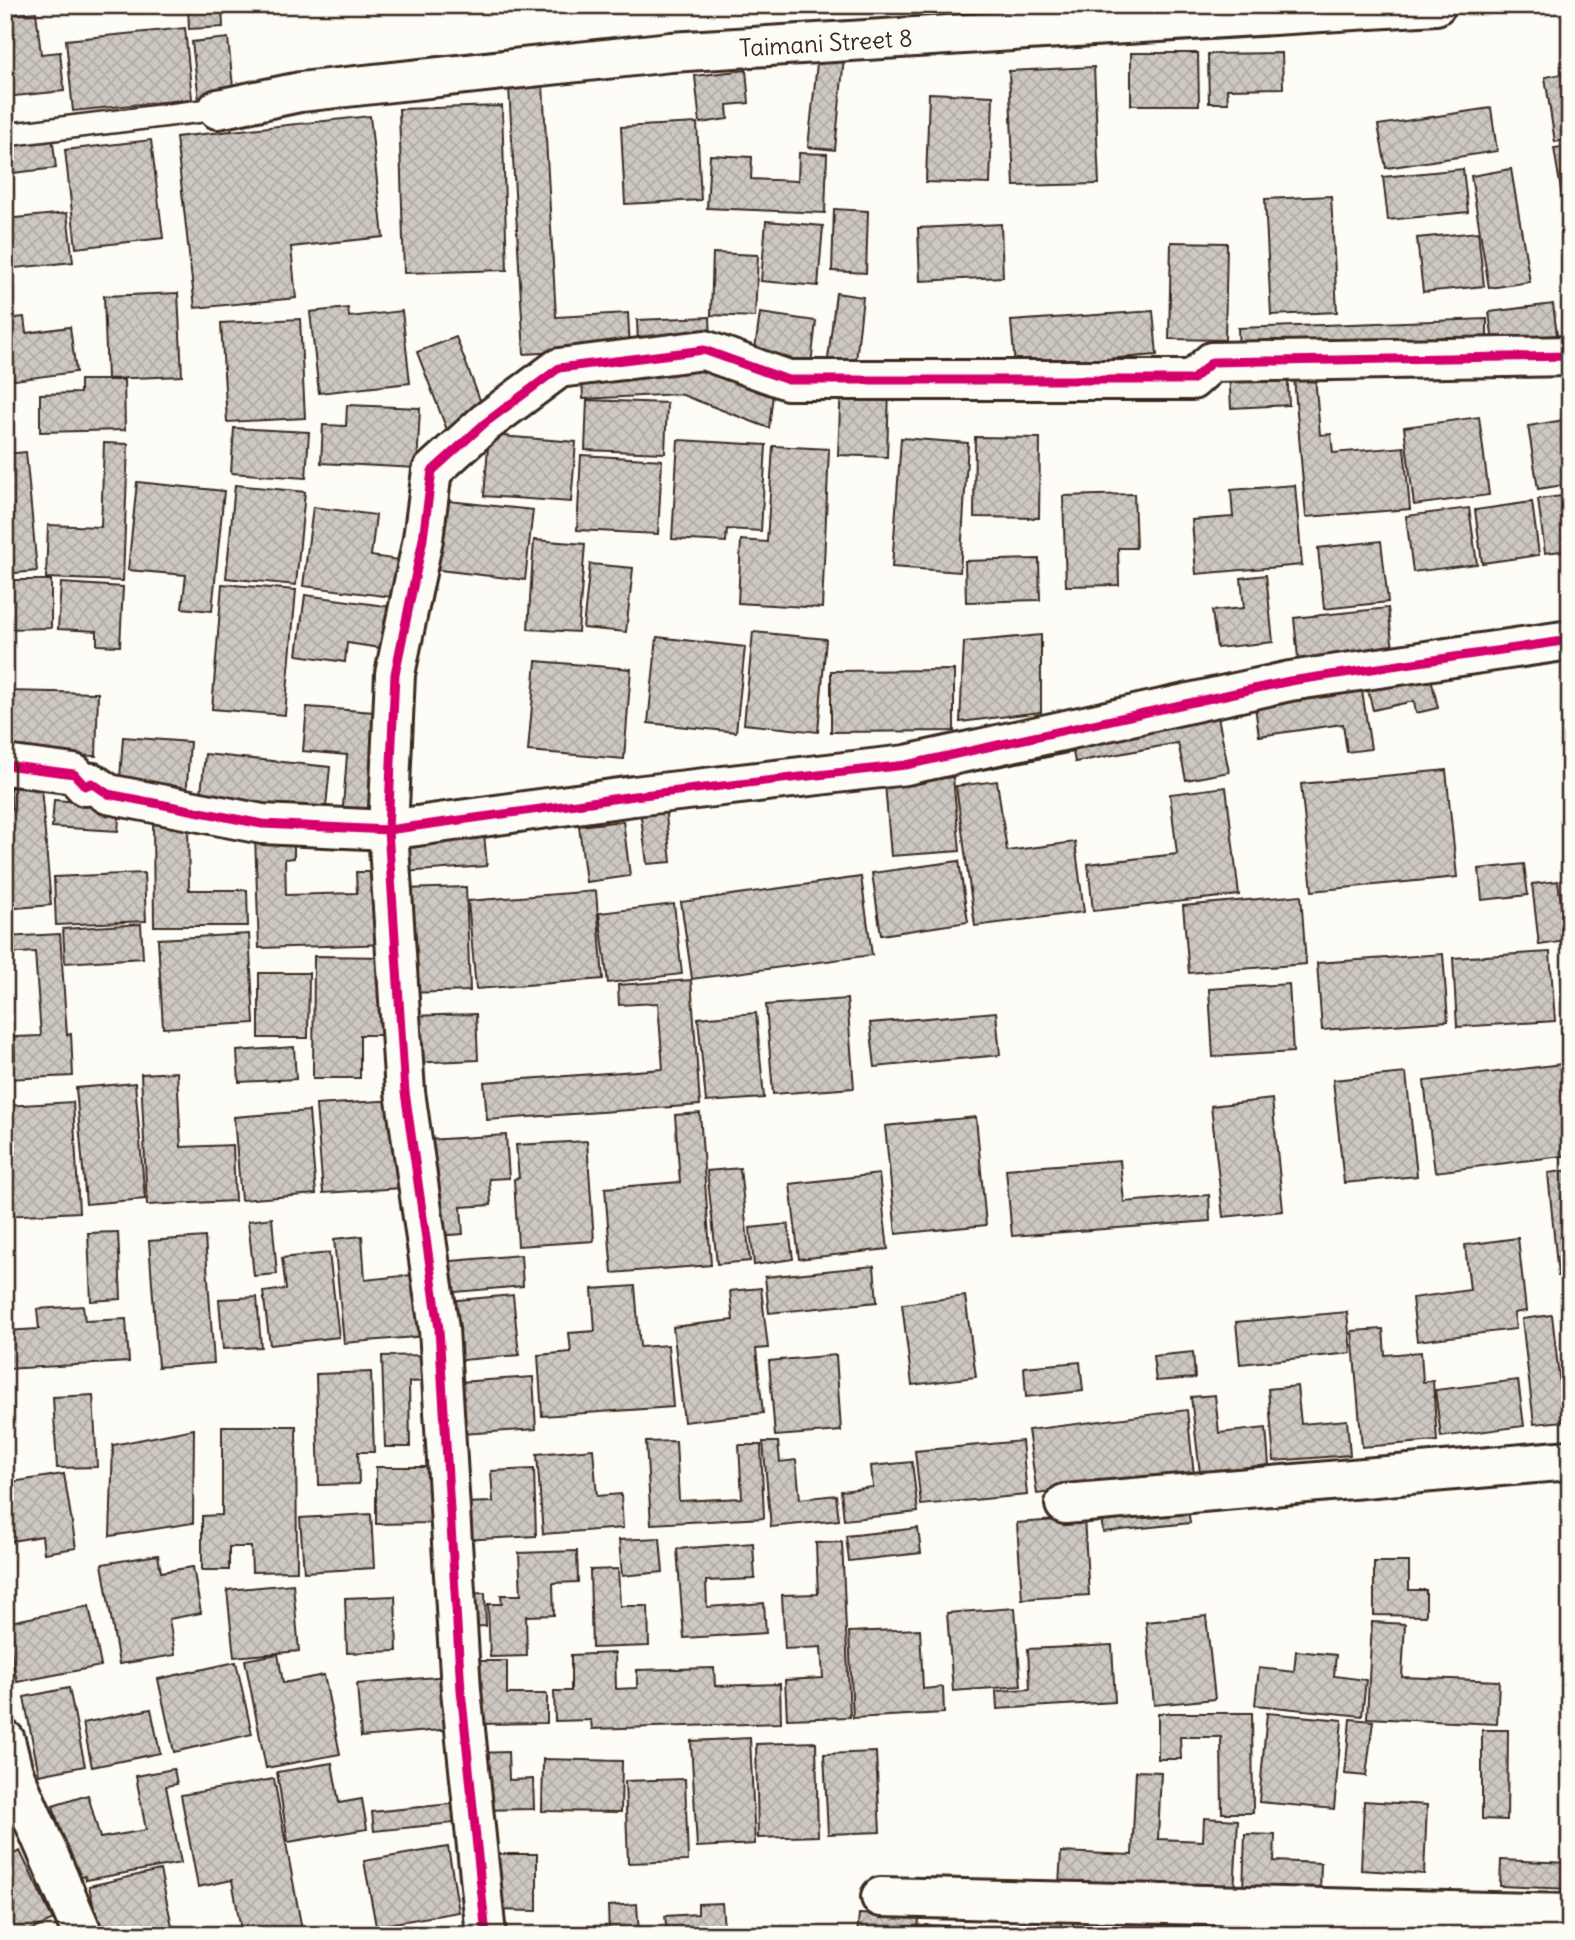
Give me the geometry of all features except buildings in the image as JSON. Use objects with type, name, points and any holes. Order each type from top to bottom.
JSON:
[{"type":"street","name":"Taimani Street 8","points":[[218,109],[300,92],[671,52],[1436,5]]},
{"type":"street","points":[[485,1935],[461,1690],[439,1329],[405,1093],[388,830],[395,674],[423,539],[432,471],[485,424],[559,368],[705,350],[788,380],[1192,380],[1212,362],[1570,356]]},
{"type":"street","points":[[5,765],[74,774],[85,786],[92,783],[108,794],[262,824],[388,830],[634,796],[906,765],[1290,681],[1570,640]]},
{"type":"street","points":[[1065,1504],[1570,1460]]},
{"type":"street","points":[[8,1762],[83,1935]]},
{"type":"street","points":[[881,1897],[1570,1914]]},
{"type":"lane","points":[[5,135],[218,109]]},
{"type":"cycle path","points":[[486,1935],[461,1690],[439,1329],[405,1092],[388,830],[395,674],[423,539],[432,471],[485,423],[559,368],[704,350],[788,380],[1192,380],[1212,362],[1570,356]]},
{"type":"cycle path","points":[[5,765],[74,774],[85,786],[92,783],[108,794],[262,824],[388,830],[634,796],[906,765],[1290,681],[1570,640]]}]
